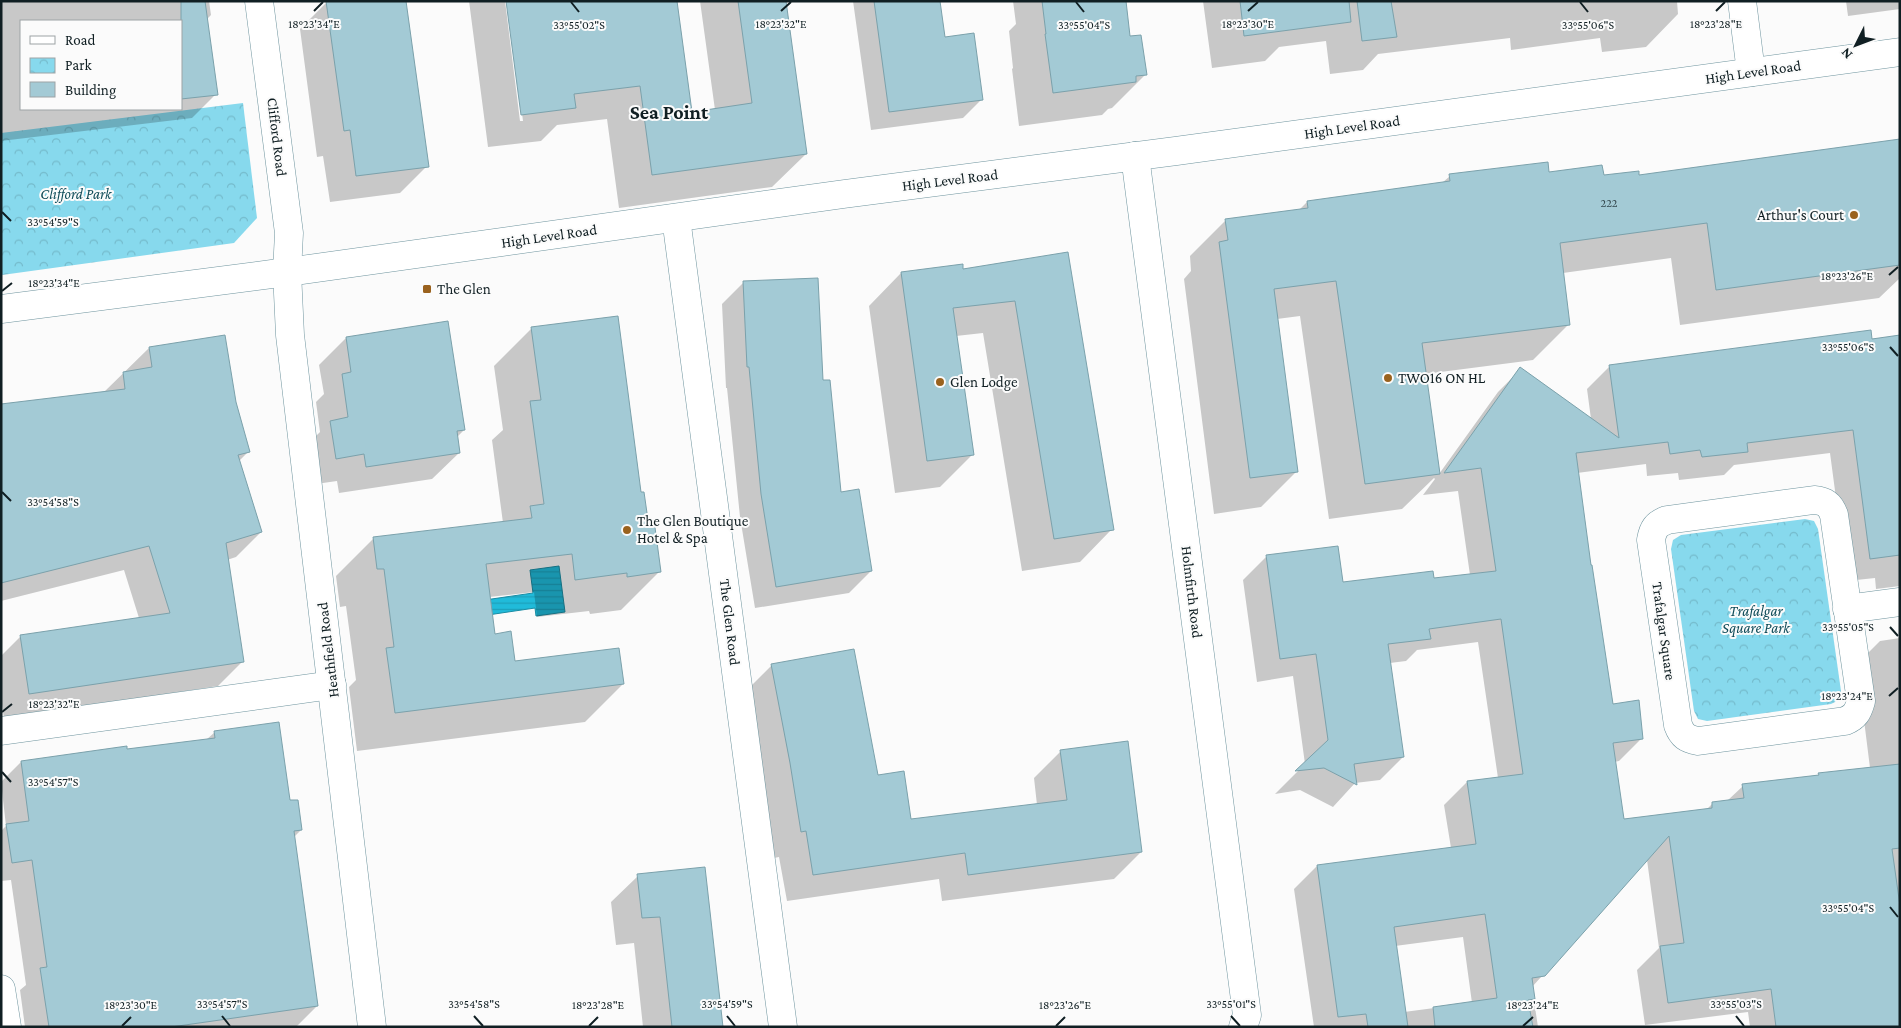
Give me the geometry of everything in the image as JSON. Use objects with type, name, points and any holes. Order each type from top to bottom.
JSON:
[{"type":"street","name":"Clifford Road","points":[[259,1],[289,233],[287,272]]},
{"type":"street","points":[[1742,1],[1751,72]]},
{"type":"street","name":"High Level Road","points":[[1,309],[287,272],[854,193],[1900,52]]},
{"type":"street","name":"Holmfirth Road","points":[[1135,156],[1247,1015],[1243,1027]]},
{"type":"street","name":"The Glen Road","points":[[676,218],[783,1027]]},
{"type":"street","name":"Heathfield Road","points":[[287,272],[289,321],[372,1027]]},
{"type":"street","name":"Trafalgar Square","points":[[1814,500],[1823,501],[1831,506],[1834,515],[1848,610],[1861,701],[1859,710],[1854,717],[1844,721],[1708,740],[1689,740],[1681,734],[1678,725],[1651,540],[1653,530],[1658,523],[1667,520],[1814,500]]},
{"type":"street","points":[[1848,610],[1900,602]]},
{"type":"street","points":[[1,731],[332,685]]},
{"type":"street","points":[[1,989],[7,1027]]},
{"type":"green space","name":"Clifford Park","points":[[243,103],[257,218],[234,243],[2,275],[1,133]]},
{"type":"green space","name":"Trafalgar Square Park","points":[[1805,519],[1814,521],[1818,529],[1841,691],[1839,700],[1831,704],[1707,721],[1698,719],[1694,711],[1671,549],[1673,540],[1681,535]]},
{"type":"shaded area","points":[[559,566],[565,612],[536,616],[535,608],[481,616],[478,601],[533,593],[530,570]]},
{"type":"building","points":[[181,1],[205,1],[218,95],[182,99]]},
{"type":"building","points":[[326,1],[406,1],[429,167],[356,176],[350,130],[344,131]]},
{"type":"building","points":[[506,1],[677,1],[692,112],[752,103],[738,1],[786,1],[807,154],[652,175],[640,86],[574,94],[576,108],[521,115]]},
{"type":"building","points":[[874,1],[940,1],[945,37],[974,33],[983,100],[889,112]]},
{"type":"building","points":[[1042,1],[1126,1],[1130,36],[1141,35],[1147,75],[1136,76],[1136,82],[1053,93]]},
{"type":"building","points":[[1240,1],[1349,1],[1351,22],[1244,36]]},
{"type":"building","points":[[1357,1],[1391,1],[1397,37],[1362,41]]},
{"type":"building","points":[[1900,139],[1900,265],[1716,290],[1707,223],[1560,243],[1570,325],[1422,343],[1440,474],[1365,484],[1336,281],[1274,289],[1298,472],[1250,478],[1219,242],[1228,240],[1225,219],[1308,208],[1307,201],[1450,181],[1449,174],[1548,162],[1549,172],[1602,165],[1604,175],[1639,171],[1639,175]]},
{"type":"building","points":[[1068,252],[1114,530],[1054,539],[1015,301],[953,308],[974,455],[927,461],[901,272],[963,264],[963,269]]},
{"type":"building","points":[[818,278],[823,380],[830,380],[841,492],[859,489],[872,571],[776,587],[761,494],[749,367],[747,367],[743,281]]},
{"type":"building","points":[[618,316],[641,492],[644,492],[648,520],[654,520],[661,572],[627,577],[627,573],[575,580],[572,554],[486,564],[495,634],[511,631],[515,661],[619,648],[624,684],[395,713],[386,648],[394,647],[384,569],[377,569],[373,537],[532,518],[530,506],[544,504],[530,401],[541,400],[531,327]]},
{"type":"building","points":[[448,321],[465,430],[457,431],[460,453],[366,467],[364,454],[336,459],[330,421],[348,417],[342,374],[351,372],[346,337]]},
{"type":"building","points":[[1871,330],[1872,339],[1900,335],[1900,555],[1870,559],[1853,430],[1747,443],[1748,452],[1702,457],[1700,450],[1670,454],[1668,442],[1576,453],[1613,704],[1639,700],[1643,739],[1613,743],[1624,819],[1712,808],[1712,802],[1744,798],[1742,784],[1900,764],[1900,848],[1892,849],[1900,906],[1900,1027],[1776,1027],[1771,989],[1668,1003],[1660,946],[1684,943],[1669,836],[1545,976],[1532,978],[1535,999],[1528,1000],[1533,1027],[1435,1027],[1433,1007],[1497,998],[1485,914],[1394,927],[1408,1027],[1368,1027],[1366,1014],[1338,1017],[1317,865],[1476,844],[1467,781],[1523,774],[1501,619],[1429,629],[1431,639],[1388,644],[1404,757],[1354,764],[1357,785],[1324,768],[1295,771],[1328,740],[1316,654],[1280,659],[1266,555],[1338,546],[1343,582],[1433,571],[1434,578],[1496,571],[1481,468],[1444,473],[1520,367],[1619,438],[1609,365]]},
{"type":"building","points":[[225,335],[236,402],[250,452],[238,455],[262,532],[226,543],[244,662],[29,694],[20,635],[170,613],[149,546],[1,583],[1,404],[125,389],[123,372],[152,367],[149,347]]},
{"type":"building","points":[[854,649],[878,775],[904,771],[911,819],[1067,800],[1060,750],[1128,741],[1142,852],[968,875],[965,853],[813,875],[806,831],[801,832],[771,664]]},
{"type":"building","points":[[279,722],[290,800],[298,800],[302,830],[294,831],[318,1006],[171,1027],[49,1027],[40,968],[47,967],[32,860],[12,863],[6,824],[29,821],[21,761],[127,746],[127,749],[215,738],[214,731]]},
{"type":"building","points":[[705,867],[723,1027],[672,1027],[660,917],[642,918],[637,874]]},
{"type":"place","name":"Arthur's Court","points":[[1854,215]]},
{"type":"place","name":"The Glen","points":[[427,289]]},
{"type":"place","name":"TWO16 ON HL","points":[[1388,378]]},
{"type":"place","name":"Glen Lodge","points":[[940,382]]},
{"type":"place","name":"The Glen Boutique Hotel & Spa","points":[[627,530]]},
{"type":"district","name":"Sea Point","points":[[669,112]]}]
